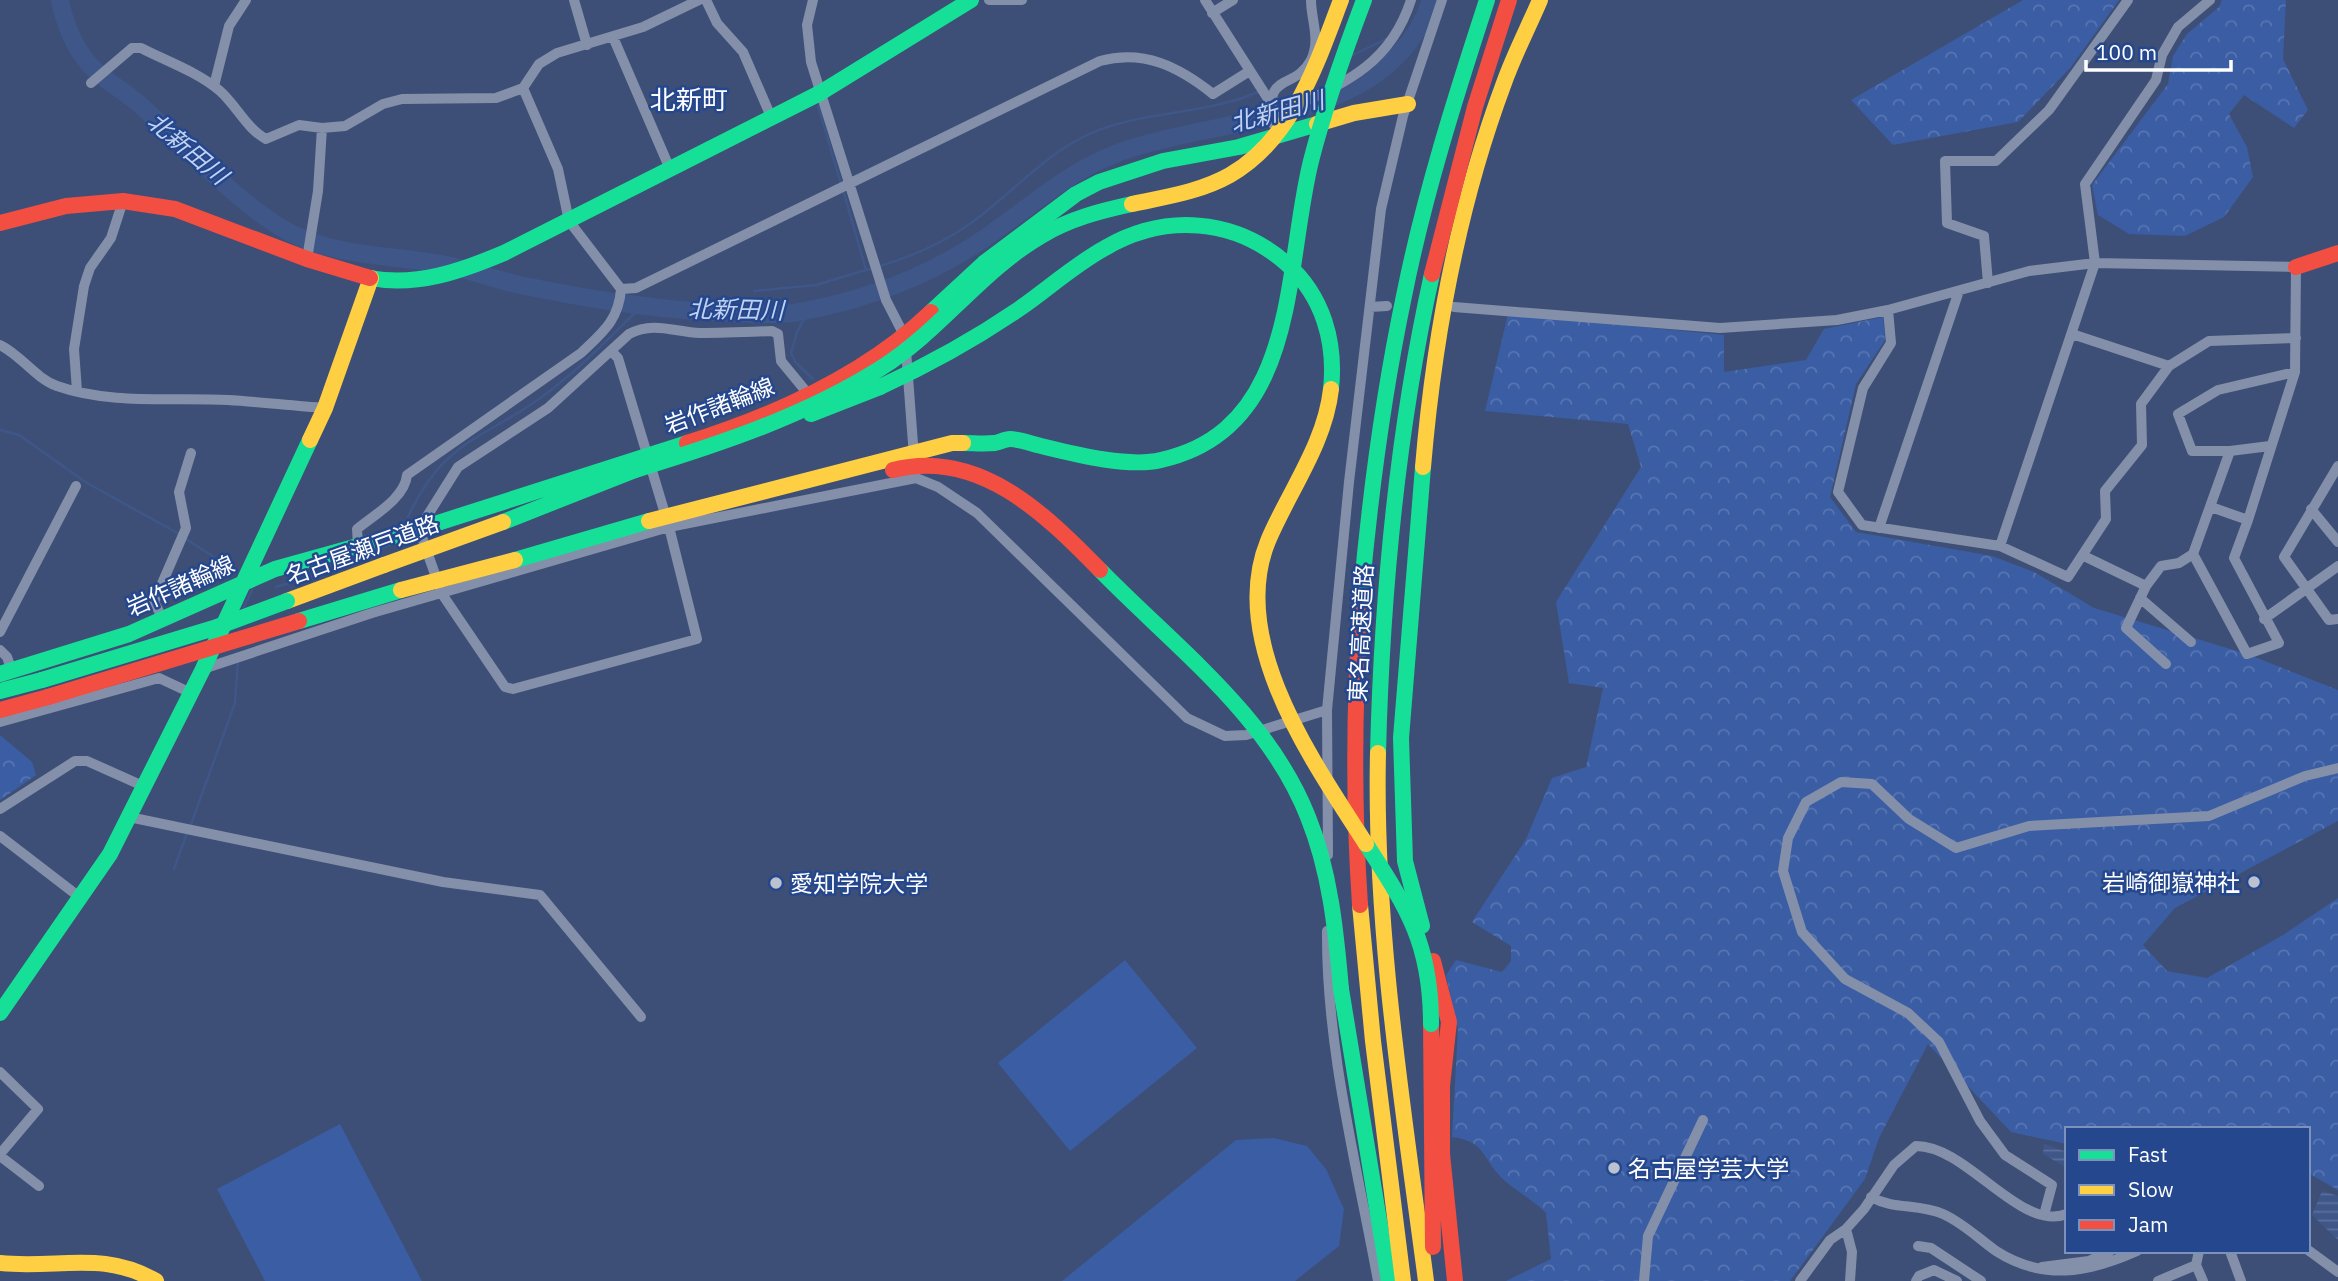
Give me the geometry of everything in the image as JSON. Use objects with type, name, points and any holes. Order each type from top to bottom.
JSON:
[{"type":"main road","points":[[0,223],[78,204],[123,201],[175,209],[309,246],[371,278],[404,280],[462,271],[772,119],[820,93],[971,0]]},
{"type":"main road","points":[[737,439],[820,405],[870,377],[937,327],[1004,261],[1052,230],[1105,210],[1200,188],[1235,172],[1264,148],[1290,114],[1318,58],[1341,0]]},
{"type":"main road","points":[[731,502],[952,443],[995,443],[1010,439],[1098,460],[1140,463],[1178,456],[1228,428],[1254,399],[1264,383],[1278,345],[1311,162],[1336,76],[1363,0]]},
{"type":"main road","name":"東名高速道路","points":[[1403,1281],[1372,1025],[1354,802],[1360,601],[1379,429],[1407,275],[1442,138],[1487,0]]},
{"type":"main road","name":"東名高速道路","points":[[1426,1281],[1397,1058],[1381,882],[1378,707],[1385,575],[1396,464],[1430,271],[1466,131],[1509,0]]},
{"type":"main road","points":[[1455,1281],[1442,1154],[1443,1086],[1449,1022],[1405,861],[1401,765],[1404,700],[1426,421],[1442,311],[1472,186],[1504,83],[1540,0]]},
{"type":"main road","name":"岩作諸輪線","points":[[6,673],[79,652],[163,619],[244,581],[419,529],[713,435],[809,395],[905,337],[984,263],[1076,194],[1125,171],[1275,138],[1354,113],[1408,104]]},
{"type":"main road","points":[[737,439],[846,402],[936,360],[986,332],[1107,246],[1128,236],[1170,224],[1190,223],[1233,230],[1271,250],[1301,278],[1314,295],[1329,332],[1333,371],[1321,429],[1275,520],[1262,555],[1255,591],[1259,630],[1275,675],[1319,765],[1416,928],[1430,980],[1430,1132],[1436,1281]]},
{"type":"main road","points":[[2296,267],[2338,253]]},
{"type":"main road","points":[[3,1004],[82,899],[129,817],[203,669],[325,408],[371,278]]},
{"type":"main road","name":"名古屋瀬戸道路","points":[[0,691],[214,628],[503,522],[635,470],[737,439]]},
{"type":"main road","points":[[731,502],[850,482],[909,465],[950,467],[988,479],[1043,516],[1246,717],[1284,768],[1307,813],[1324,859],[1334,904],[1341,989],[1389,1281]]},
{"type":"main road","name":"名古屋瀬戸道路","points":[[0,710],[401,590],[731,502]]},
{"type":"main road","points":[[0,1263],[34,1266],[87,1260],[118,1262],[141,1270],[156,1281]]},
{"type":"street","points":[[214,86],[229,26],[246,0]]},
{"type":"street","points":[[574,0],[587,45]]},
{"type":"street","points":[[93,81],[132,48],[138,47],[214,86],[258,135],[266,139],[299,125],[322,128],[345,126],[383,104],[402,99],[496,98],[523,88],[539,64],[557,54],[650,24],[699,0]]},
{"type":"street","points":[[706,0],[717,23],[743,52],[772,119]]},
{"type":"street","points":[[813,0],[807,25],[811,62],[886,300],[905,337],[916,478]]},
{"type":"street","points":[[989,0],[1022,0]]},
{"type":"street","points":[[1205,0],[1248,72],[1270,102]]},
{"type":"street","points":[[1212,13],[1233,0]]},
{"type":"street","points":[[1275,138],[1270,102],[1275,87],[1310,61],[1317,39],[1311,0]]},
{"type":"street","points":[[1271,117],[1356,76],[1383,53],[1396,35],[1411,0]]},
{"type":"street","points":[[1378,1281],[1336,1047],[1327,966],[1327,710],[1381,209],[1408,104],[1442,0]]},
{"type":"street","points":[[1988,283],[1984,236],[1947,223],[1945,161],[1996,161],[2049,110],[2128,0]]},
{"type":"street","points":[[2000,546],[2095,263],[2085,184],[2156,80],[2162,55],[2178,27],[2210,0]]},
{"type":"street","points":[[613,37],[670,169]]},
{"type":"street","points":[[621,291],[636,288],[1108,59],[1157,59],[1191,76],[1213,94],[1248,72]]},
{"type":"street","points":[[358,545],[356,529],[401,493],[407,475],[581,353],[613,322],[618,310],[621,291],[569,220],[558,169],[523,88]]},
{"type":"street","points":[[309,246],[318,191],[322,128]]},
{"type":"street","points":[[77,391],[74,349],[84,286],[90,268],[111,238],[123,201]]},
{"type":"street","points":[[1454,307],[1720,328],[1837,320],[1888,310],[2029,271],[2095,263],[2296,267],[2295,372],[2234,558],[2279,643],[2247,654],[2193,554]]},
{"type":"street","points":[[1878,528],[1959,290]]},
{"type":"street","points":[[1370,307],[1387,306]]},
{"type":"street","points":[[1888,310],[1891,343],[1863,388],[1838,492],[1862,525],[2000,546],[2068,577],[2106,519],[2105,491],[2142,445],[2141,404],[2169,366],[2209,341],[2296,338]]},
{"type":"street","points":[[612,352],[618,358],[669,527],[697,639],[513,689],[505,687],[442,594],[419,529],[458,467],[548,408],[629,334],[650,327],[696,333],[772,331],[778,334],[785,369],[809,395]]},
{"type":"street","points":[[2072,334],[2169,366]]},
{"type":"street","points":[[0,345],[47,382],[77,391],[121,398],[228,400],[325,408]]},
{"type":"street","points":[[2270,446],[2230,451],[2192,451],[2178,414],[2218,390],[2295,372]]},
{"type":"street","points":[[2166,664],[2126,628],[2140,598],[2161,566],[2179,564],[2193,554],[2230,451]]},
{"type":"street","points":[[163,619],[154,602],[177,556],[182,536],[179,492],[191,453]]},
{"type":"street","points":[[2338,466],[2284,557],[2329,620],[2338,619]]},
{"type":"street","points":[[203,669],[372,613],[669,527],[916,478],[938,487],[977,513],[1187,718],[1225,736],[1246,735],[1327,710]]},
{"type":"street","points":[[0,632],[76,486]]},
{"type":"street","points":[[2211,507],[2248,520]]},
{"type":"street","points":[[2311,509],[2338,542]]},
{"type":"street","points":[[2084,556],[2147,586]]},
{"type":"street","points":[[2264,619],[2338,566]]},
{"type":"street","points":[[2140,598],[2191,642]]},
{"type":"street","points":[[0,650],[7,657],[6,673]]},
{"type":"street","points":[[0,722],[159,678],[191,693]]},
{"type":"street","points":[[0,809],[75,761],[87,761],[143,786]]},
{"type":"street","points":[[2044,1215],[2052,1185],[2005,1155],[1980,1121],[1939,1042],[1908,1013],[1845,979],[1802,932],[1783,871],[1788,838],[1805,802],[1840,782],[1872,785],[1909,818],[1956,848],[2029,826],[2209,816],[2305,776],[2338,768]]},
{"type":"street","points":[[129,817],[443,882],[540,895],[641,1017]]},
{"type":"street","points":[[0,836],[82,899]]},
{"type":"street","points":[[0,1072],[38,1109],[0,1155],[39,1186]]},
{"type":"street","points":[[1644,1281],[1648,1237],[1703,1120]]},
{"type":"street","points":[[1800,1281],[1829,1240],[1846,1228],[1904,1155],[1916,1146],[1925,1146],[1949,1154],[2010,1198],[2044,1215],[2055,1218],[2065,1215]]},
{"type":"street","points":[[1871,1197],[1888,1207],[1923,1206],[1945,1215],[1977,1235],[2011,1262],[2049,1273],[2072,1275],[2098,1269],[2133,1253]]},
{"type":"street","points":[[1846,1228],[1852,1252],[1850,1281]]},
{"type":"street","points":[[1918,1246],[1931,1248],[1980,1281]]},
{"type":"street","points":[[2310,1251],[2338,1272]]},
{"type":"street","points":[[2011,1262],[2030,1267],[2063,1266],[2088,1261],[2106,1253]]},
{"type":"street","points":[[2199,1253],[2196,1265],[2203,1281]]},
{"type":"street","points":[[2231,1253],[2241,1281]]},
{"type":"street","points":[[2158,1281],[2196,1265]]},
{"type":"street","points":[[1916,1281],[1920,1276],[1934,1270],[1957,1281]]},
{"type":"green space","points":[[2023,0],[2119,0],[2071,67],[2018,122],[1893,145],[1851,100]]},
{"type":"green space","points":[[2222,0],[2286,0],[2283,59],[2308,110],[2294,128],[2244,95],[2229,114],[2247,147],[2253,177],[2224,217],[2185,236],[2129,234],[2098,215],[2092,185],[2168,84],[2173,56],[2187,34],[2219,7]]},
{"type":"green space","points":[[1508,314],[1724,335],[1724,372],[1806,360],[1824,329],[1883,317],[1885,340],[1856,384],[1830,497],[1856,532],[1992,556],[2034,572],[2094,608],[2247,654],[2338,690],[2338,821],[2175,908],[2143,945],[2167,971],[2207,978],[2283,935],[2338,898],[2338,1190],[2310,1174],[2310,1127],[2065,1127],[2065,1144],[2011,1132],[1928,1044],[1879,1138],[1865,1179],[1790,1281],[1506,1281],[1551,1259],[1546,1213],[1503,1179],[1476,1145],[1452,1137],[1458,1029],[1446,975],[1456,960],[1502,972],[1511,961],[1511,946],[1472,922],[1526,839],[1552,778],[1586,767],[1603,688],[1569,683],[1556,602],[1641,467],[1628,424],[1485,411]]},
{"type":"green space","points":[[0,735],[32,762],[36,775],[0,800]]},
{"type":"green space","points":[[1125,960],[1197,1048],[1070,1151],[998,1063]]},
{"type":"green space","points":[[340,1124],[422,1281],[265,1281],[217,1189]]},
{"type":"green space","points":[[1274,1138],[1307,1146],[1326,1169],[1344,1209],[1339,1246],[1295,1281],[1062,1281],[1236,1140]]},
{"type":"shaded area","points":[[2044,1144],[2065,1151],[2065,1167],[2043,1154]]},
{"type":"shaded area","points":[[2322,1191],[2338,1196],[2338,1240],[2312,1215]]},
{"type":"waterway","name":"北新田川","points":[[60,0],[74,42],[95,70],[139,104],[236,194],[277,225],[297,236],[353,252],[432,262],[520,285],[602,300],[657,308],[772,314],[796,313],[830,306],[879,291],[926,272],[970,248],[1088,166],[1126,150],[1257,120],[1302,108],[1344,92],[1381,70],[1411,40],[1431,0]]},
{"type":"waterway","points":[[1351,56],[1386,39]]},
{"type":"waterway","points":[[880,266],[927,248],[961,230],[1051,157],[1081,138],[1125,122],[1216,105],[1260,91]]},
{"type":"waterway","points":[[818,106],[841,184]]},
{"type":"waterway","points":[[843,190],[866,270],[873,268]]},
{"type":"waterway","points":[[754,291],[816,285],[866,270]]},
{"type":"waterway","points":[[408,517],[421,492],[448,458],[553,389],[642,306]]},
{"type":"waterway","points":[[809,310],[797,332],[791,353],[796,363],[813,379]]},
{"type":"waterway","points":[[0,430],[19,435],[87,483],[181,535]]},
{"type":"waterway","points":[[186,539],[231,568]]},
{"type":"waterway","points":[[276,587],[358,562],[387,546]]},
{"type":"waterway","points":[[244,607],[252,590]]},
{"type":"waterway","points":[[190,827],[235,703],[238,660]]},
{"type":"waterway","points":[[174,869],[187,833]]},
{"type":"traffic: fast","points":[[370,278],[422,279],[472,266],[504,253],[820,93],[971,0]]},
{"type":"traffic: fast","points":[[963,443],[995,443],[1014,439],[1101,459],[1148,462],[1161,460],[1206,443],[1239,415],[1262,380],[1278,339],[1311,161],[1335,80],[1364,0]]},
{"type":"traffic: fast","points":[[1361,596],[1378,446],[1404,296],[1431,184],[1487,0]]},
{"type":"traffic: fast","points":[[931,312],[984,263],[1076,194],[1099,182],[1163,161],[1239,147],[1317,124]]},
{"type":"traffic: fast","points":[[635,470],[699,450],[792,415],[852,385],[881,368],[922,337],[1019,250],[1041,236],[1085,216],[1132,204]]},
{"type":"traffic: fast","points":[[880,387],[985,331],[1105,248],[1151,229],[1199,226],[1222,229],[1267,249],[1287,264],[1310,290],[1329,337],[1331,389]]},
{"type":"traffic: fast","points":[[1378,753],[1383,632],[1393,512],[1409,393],[1432,274]]},
{"type":"traffic: fast","points":[[811,414],[880,387]]},
{"type":"traffic: fast","points":[[0,1013],[110,854],[203,669],[310,440]]},
{"type":"traffic: fast","points":[[0,674],[129,634],[275,569],[419,529],[687,443]]},
{"type":"traffic: fast","points":[[1422,926],[1405,861],[1401,738],[1423,467]]},
{"type":"traffic: fast","points":[[503,522],[635,470]]},
{"type":"traffic: fast","points":[[515,560],[649,521]]},
{"type":"traffic: fast","points":[[1100,570],[1217,684],[1269,746],[1291,780],[1308,817],[1322,859],[1334,923],[1341,989]]},
{"type":"traffic: fast","points":[[299,621],[401,590]]},
{"type":"traffic: fast","points":[[42,680],[214,628],[287,601]]},
{"type":"traffic: fast","points":[[0,691],[42,680]]},
{"type":"traffic: fast","points":[[1366,844],[1405,908],[1422,949],[1427,971],[1431,1024]]},
{"type":"traffic: fast","points":[[1341,989],[1389,1281]]},
{"type":"traffic: slow","points":[[1132,204],[1207,186],[1252,160],[1271,141],[1300,98],[1341,0]]},
{"type":"traffic: slow","points":[[1423,467],[1441,321],[1461,224],[1473,177],[1504,83],[1540,0]]},
{"type":"traffic: slow","points":[[1317,124],[1354,113],[1408,104]]},
{"type":"traffic: slow","points":[[310,440],[325,408],[371,278]]},
{"type":"traffic: slow","points":[[1331,389],[1322,429],[1268,541],[1258,579],[1259,619],[1267,659],[1282,700],[1323,777],[1366,844]]},
{"type":"traffic: slow","points":[[649,521],[952,443],[963,443]]},
{"type":"traffic: slow","points":[[384,565],[503,522]]},
{"type":"traffic: slow","points":[[401,590],[515,560]]},
{"type":"traffic: slow","points":[[287,601],[384,565]]},
{"type":"traffic: slow","points":[[1378,753],[1378,819],[1385,952],[1426,1281]]},
{"type":"traffic: slow","points":[[1360,905],[1373,1041],[1403,1281]]},
{"type":"traffic: slow","points":[[0,1263],[99,1263],[117,1266],[156,1281]]},
{"type":"traffic: jam","points":[[1432,274],[1475,107],[1509,0]]},
{"type":"traffic: jam","points":[[0,223],[66,206],[123,201],[175,209],[307,259],[370,278]]},
{"type":"traffic: jam","points":[[2296,267],[2338,253]]},
{"type":"traffic: jam","points":[[687,443],[752,420],[816,391],[877,355],[931,312]]},
{"type":"traffic: jam","points":[[893,470],[924,466],[954,468],[982,477],[1033,508],[1100,570]]},
{"type":"traffic: jam","points":[[1360,905],[1355,750],[1361,596]]},
{"type":"traffic: jam","points":[[48,697],[299,621]]},
{"type":"traffic: jam","points":[[0,710],[48,697]]},
{"type":"traffic: jam","points":[[1433,961],[1449,1022],[1442,1086],[1442,1154],[1455,1281]]},
{"type":"traffic: jam","points":[[1431,1024],[1433,1247]]},
{"type":"place","name":"岩崎御嶽神社","points":[[2254,882]]},
{"type":"place","name":"愛知学院大学","points":[[776,883]]},
{"type":"place","name":"名古屋学芸大学","points":[[1614,1168]]},
{"type":"district","name":"北新町","points":[[689,99]]}]
